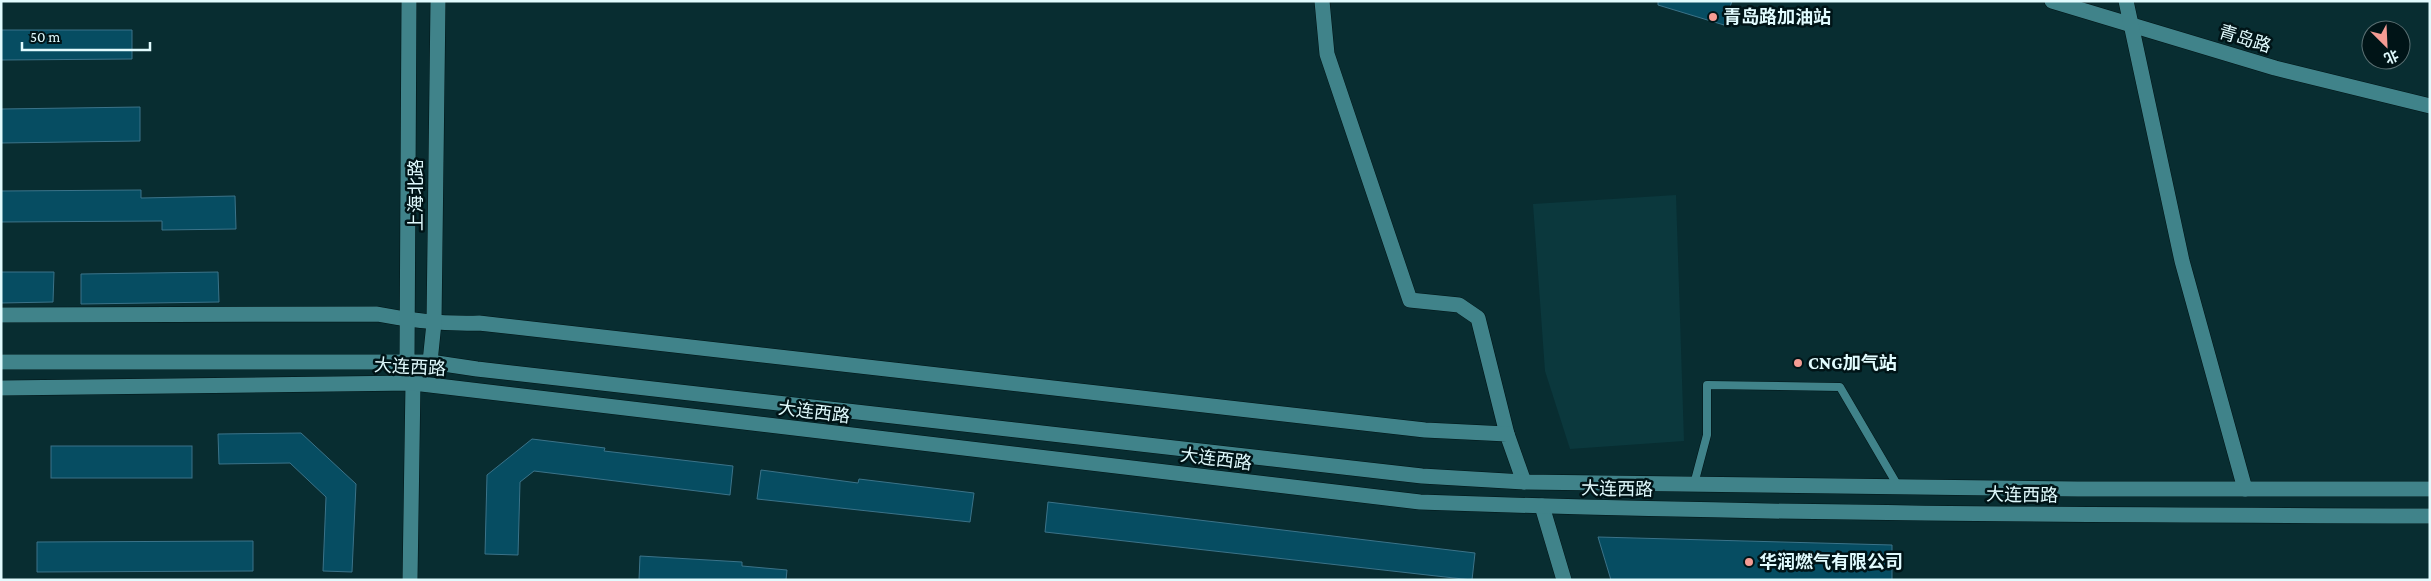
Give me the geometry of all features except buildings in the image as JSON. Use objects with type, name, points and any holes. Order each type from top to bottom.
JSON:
[{"type":"main road","name":"上海北路","points":[[409,1],[407,360],[413,383],[410,580]]},
{"type":"main road","name":"上海北路","points":[[430,362],[434,323],[438,1]]},
{"type":"main road","points":[[1322,1],[1327,54],[1410,300],[1459,305],[1478,318],[1507,434],[1524,482]]},
{"type":"main road","name":"青岛路","points":[[2052,1],[2276,68],[2430,106]]},
{"type":"main road","points":[[2126,1],[2182,261],[2245,489]]},
{"type":"main road","points":[[1,315],[377,314],[434,323],[479,323],[1425,430],[1507,434]]},
{"type":"main road","name":"大连西路","points":[[1,362],[407,360],[477,370],[1422,476],[1524,482],[2430,490]]},
{"type":"main road","points":[[413,383],[430,362]]},
{"type":"main road","name":"大连西路","points":[[1,388],[413,383],[1420,502],[1542,506],[2087,515],[2430,516]]},
{"type":"main road","points":[[1542,506],[1564,580]]},
{"type":"lane","points":[[1694,484],[1707,435],[1708,385],[1840,387],[1898,486]]},
{"type":"shaded area","points":[[1676,195],[1684,441],[1570,449],[1545,371],[1533,204]]},
{"type":"place","name":"青岛路加油站","points":[[1713,17]]},
{"type":"place","name":"CNG加气站","points":[[1798,363]]},
{"type":"place","name":"华润燃气有限公司","points":[[1749,562]]}]
